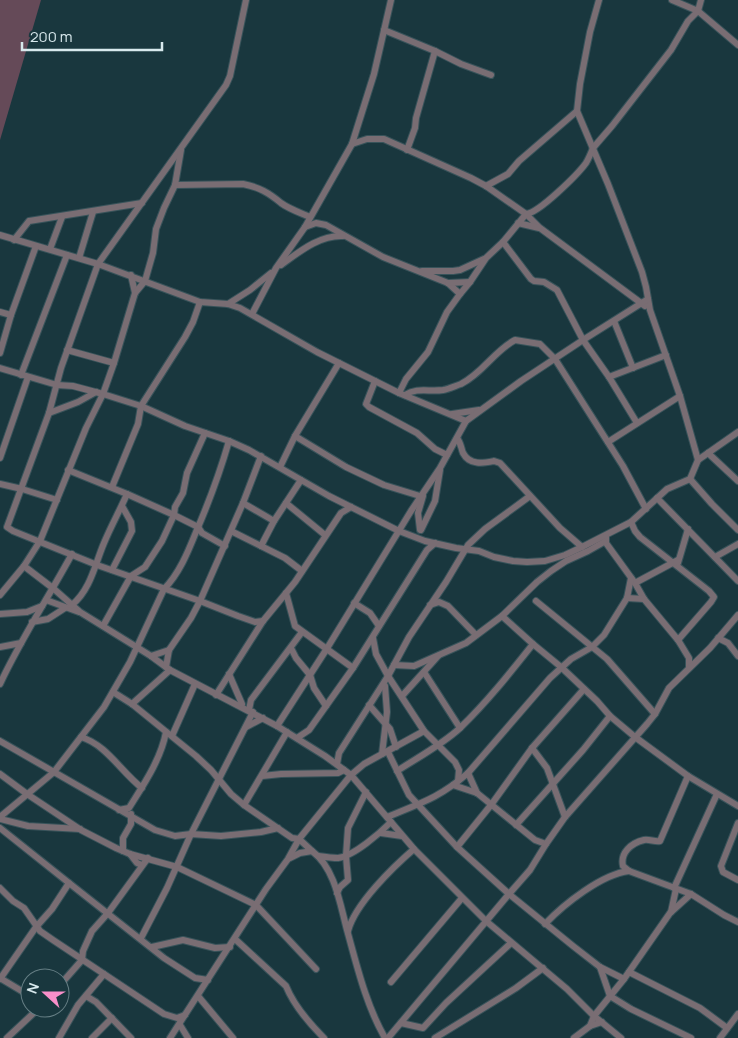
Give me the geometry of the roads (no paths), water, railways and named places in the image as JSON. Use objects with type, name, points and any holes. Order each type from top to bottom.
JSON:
[{"type":"street","points":[[246,0],[230,76],[226,85],[98,264],[67,350],[49,413],[7,527],[97,565],[255,622],[263,622]]},
{"type":"street","points":[[252,314],[276,268],[305,227],[352,144],[367,99],[391,0]]},
{"type":"street","points":[[598,0],[580,84],[577,111],[642,272],[645,301],[650,310],[680,396],[698,460]]},
{"type":"street","points":[[672,0],[698,11],[738,44]]},
{"type":"street","points":[[402,394],[406,379],[428,352],[447,312],[486,258],[503,242],[526,214],[530,214],[542,207],[581,169],[593,148],[682,34],[688,21],[698,11],[701,0]]},
{"type":"street","points":[[384,30],[491,75]]},
{"type":"street","points":[[407,150],[415,128],[416,118],[435,51]]},
{"type":"street","points":[[486,186],[508,174],[519,161],[577,111]]},
{"type":"street","points":[[352,144],[360,140],[379,138],[486,186],[526,214],[540,228],[645,301]]},
{"type":"street","points":[[0,595],[24,566],[40,541],[114,363],[135,293],[145,281],[153,253],[156,228],[175,185],[182,148]]},
{"type":"street","points":[[175,185],[243,184],[254,186],[273,195],[282,204],[310,217]]},
{"type":"street","points":[[14,240],[29,221],[143,203]]},
{"type":"street","points":[[79,258],[93,212]]},
{"type":"street","points":[[50,250],[62,217]]},
{"type":"street","points":[[305,227],[310,224],[321,223],[383,257],[448,284],[460,294]]},
{"type":"street","points":[[518,223],[540,228]]},
{"type":"street","points":[[0,236],[98,264],[200,302],[228,304],[240,308],[317,352],[402,394],[466,421]]},
{"type":"street","points":[[228,304],[250,290],[299,252],[329,237],[345,236]]},
{"type":"street","points":[[503,242],[531,279],[544,282],[557,290],[583,340],[610,377],[637,423]]},
{"type":"street","points":[[0,353],[11,315],[36,246]]},
{"type":"street","points":[[0,458],[25,376],[67,254]]},
{"type":"street","points":[[418,271],[453,272],[486,258]]},
{"type":"street","points":[[131,275],[135,293]]},
{"type":"street","points":[[448,284],[470,282]]},
{"type":"street","points":[[277,726],[440,468],[466,421],[520,381],[645,301]]},
{"type":"street","points":[[112,487],[138,424],[141,406],[185,337],[200,302]]},
{"type":"street","points":[[0,312],[11,315]]},
{"type":"street","points":[[614,321],[633,368]]},
{"type":"street","points":[[402,394],[416,390],[441,390],[463,383],[485,368],[503,348],[515,340],[540,344],[555,359],[623,466],[646,509]]},
{"type":"street","points":[[67,350],[114,363]]},
{"type":"street","points":[[610,377],[666,355]]},
{"type":"street","points":[[280,467],[295,436],[339,363]]},
{"type":"street","points":[[0,368],[57,385],[73,386],[100,393],[141,406],[185,426],[229,441],[262,456],[351,507],[399,531],[425,541],[478,551],[494,557],[527,562],[545,561],[603,540]]},
{"type":"street","points":[[375,381],[366,404],[417,433],[435,449],[447,455]]},
{"type":"street","points":[[49,413],[100,393]]},
{"type":"street","points":[[608,442],[680,396]]},
{"type":"street","points":[[450,415],[482,410]]},
{"type":"street","points":[[394,665],[414,666],[466,643],[502,616],[536,582],[551,571],[566,561],[588,551],[631,522],[672,485],[686,482],[690,479],[698,460],[738,432]]},
{"type":"street","points":[[103,626],[131,576],[146,567],[162,541],[174,515],[175,507],[183,493],[187,473],[204,433]]},
{"type":"street","points":[[295,436],[346,467],[384,484],[422,494]]},
{"type":"street","points":[[457,438],[465,456],[480,464],[497,461],[560,528],[582,547]]},
{"type":"street","points":[[0,818],[27,794],[40,786],[54,772],[113,692],[164,589],[169,584],[187,553],[214,492],[229,441]]},
{"type":"street","points":[[708,453],[738,481]]},
{"type":"street","points":[[132,704],[168,669],[169,650],[200,601],[262,456]]},
{"type":"street","points":[[420,530],[435,501],[440,468]]},
{"type":"street","points":[[68,470],[112,487],[174,515],[225,546]]},
{"type":"street","points":[[690,479],[738,530]]},
{"type":"street","points":[[261,546],[274,521],[301,480]]},
{"type":"street","points":[[0,484],[57,500]]},
{"type":"street","points":[[72,605],[86,588],[97,565],[104,542],[127,494]]},
{"type":"street","points":[[422,494],[418,513],[420,530],[427,550]]},
{"type":"street","points":[[337,764],[339,753],[370,704],[384,686],[409,637],[465,550],[476,536],[530,496]]},
{"type":"street","points":[[657,498],[738,581]]},
{"type":"street","points":[[216,694],[258,629],[302,571],[341,512],[343,502]]},
{"type":"street","points":[[243,503],[274,521]]},
{"type":"street","points":[[286,503],[325,535]]},
{"type":"street","points":[[112,570],[132,531],[131,522],[122,506]]},
{"type":"street","points":[[341,512],[351,507]]},
{"type":"street","points":[[631,522],[635,531],[640,536],[676,563],[714,597],[712,602],[678,640]]},
{"type":"street","points":[[326,866],[338,858],[346,856],[380,833],[389,820],[435,797],[467,773],[561,667],[592,646],[604,635],[627,598],[633,581],[676,563],[686,540],[688,529]]},
{"type":"street","points":[[231,531],[285,558],[302,571]]},
{"type":"street","points":[[686,540],[695,536]]},
{"type":"street","points":[[603,540],[644,599],[692,659]]},
{"type":"street","points":[[297,738],[309,730],[353,668],[427,550],[435,543]]},
{"type":"street","points":[[715,557],[738,544]]},
{"type":"street","points":[[456,548],[460,558]]},
{"type":"street","points":[[0,684],[32,622],[54,589],[72,554]]},
{"type":"street","points":[[24,566],[80,612],[136,646],[168,669],[195,684],[241,705],[310,746],[351,775],[402,836],[462,898],[486,921],[567,989],[620,1038]]},
{"type":"street","points":[[286,593],[293,623],[302,632],[353,668]]},
{"type":"street","points":[[627,598],[644,599]]},
{"type":"street","points":[[536,601],[607,659],[655,714]]},
{"type":"street","points":[[430,605],[439,602],[448,606],[476,635]]},
{"type":"street","points":[[0,614],[27,612],[44,603],[80,612]]},
{"type":"street","points":[[354,603],[370,613],[379,626]]},
{"type":"street","points":[[32,622],[48,619],[65,608]]},
{"type":"street","points":[[113,692],[132,704],[211,770],[231,794],[244,805],[292,838],[299,839],[326,866],[337,893],[370,1008],[386,1038],[523,879],[565,817],[655,714],[669,688],[689,667],[692,659],[718,638],[738,615]]},
{"type":"street","points":[[502,616],[561,667],[610,716],[636,737],[688,776],[738,806]]},
{"type":"street","points":[[255,622],[258,629]]},
{"type":"street","points":[[241,705],[251,700],[302,632]]},
{"type":"street","points":[[373,638],[376,654],[388,676],[424,731],[455,762],[459,770],[456,783]]},
{"type":"street","points":[[718,638],[728,643],[738,656]]},
{"type":"street","points":[[586,641],[586,650]]},
{"type":"street","points":[[0,647],[21,643]]},
{"type":"street","points":[[397,771],[460,728],[502,683],[533,644]]},
{"type":"street","points":[[291,648],[296,658],[310,675],[314,688],[326,706]]},
{"type":"street","points":[[151,656],[169,650]]},
{"type":"street","points":[[402,696],[439,655]]},
{"type":"street","points":[[424,672],[460,728]]},
{"type":"street","points":[[229,674],[241,705]]},
{"type":"street","points":[[122,852],[123,838],[129,829],[132,817],[130,808],[195,684]]},
{"type":"street","points":[[384,686],[395,687]]},
{"type":"street","points":[[384,686],[387,712],[385,753],[409,794],[418,805],[457,847],[509,894],[600,968],[624,979]]},
{"type":"street","points":[[457,847],[491,805],[532,748],[584,689]]},
{"type":"street","points":[[141,938],[178,867],[191,834],[246,728],[251,711],[251,700]]},
{"type":"street","points":[[370,704],[392,732],[396,747]]},
{"type":"street","points":[[516,825],[610,716]]},
{"type":"street","points":[[246,728],[263,718]]},
{"type":"street","points":[[309,730],[310,746]]},
{"type":"street","points":[[172,1035],[288,859],[299,839],[351,775],[364,764],[424,731]]},
{"type":"street","points":[[244,805],[287,732]]},
{"type":"street","points":[[81,737],[92,741],[102,749],[126,775],[142,788]]},
{"type":"street","points":[[0,741],[119,810],[168,835],[240,835],[278,828]]},
{"type":"street","points":[[532,748],[547,768],[565,817]]},
{"type":"street","points":[[325,756],[339,753]]},
{"type":"street","points":[[211,770],[224,772]]},
{"type":"street","points":[[262,776],[338,773],[344,770]]},
{"type":"street","points":[[459,770],[467,773],[477,793]]},
{"type":"street","points":[[0,774],[81,830],[122,852],[178,867],[256,905],[316,969]]},
{"type":"street","points":[[688,776],[660,841],[644,840],[632,845],[622,858],[623,866],[629,871],[691,894],[738,922]]},
{"type":"street","points":[[456,783],[477,793],[535,840],[546,844]]},
{"type":"street","points":[[337,893],[340,887],[348,880],[346,856],[348,828],[366,792]]},
{"type":"street","points":[[670,913],[679,876],[717,794]]},
{"type":"street","points":[[119,810],[130,808]]},
{"type":"street","points":[[0,818],[28,826],[81,830]]},
{"type":"street","points":[[738,823],[721,866],[724,872],[738,880]]},
{"type":"street","points":[[0,828],[164,958],[196,978],[208,980]]},
{"type":"street","points":[[380,833],[402,836]]},
{"type":"street","points":[[292,838],[295,846]]},
{"type":"street","points":[[535,840],[540,852]]},
{"type":"street","points":[[348,932],[354,915],[369,896],[399,862],[414,849]]},
{"type":"street","points":[[288,859],[300,853],[312,851]]},
{"type":"street","points":[[130,854],[139,866]]},
{"type":"street","points":[[318,856],[338,858]]},
{"type":"street","points":[[70,974],[82,960],[87,940],[97,924],[108,912],[139,866],[148,858]]},
{"type":"street","points":[[545,924],[566,905],[603,880],[612,875],[629,871]]},
{"type":"street","points":[[664,884],[679,876]]},
{"type":"street","points":[[20,990],[0,978],[70,883]]},
{"type":"street","points":[[0,888],[13,901],[24,908],[36,930],[164,1014],[177,1018],[186,1015]]},
{"type":"street","points":[[590,1026],[594,1016],[624,979],[670,913],[691,894]]},
{"type":"street","points":[[392,982],[462,898]]},
{"type":"street","points":[[236,938],[286,986],[289,994],[308,1022],[324,1038]]},
{"type":"street","points":[[152,947],[183,940],[215,948],[230,947]]},
{"type":"street","points":[[401,1022],[423,1028],[446,1003],[511,942]]},
{"type":"street","points":[[533,976],[534,960]]},
{"type":"street","points":[[435,1038],[543,968]]},
{"type":"street","points":[[600,968],[610,996],[631,1009],[690,1038]]},
{"type":"street","points":[[629,972],[700,1008],[727,1028]]},
{"type":"street","points":[[59,1038],[78,1005],[104,974]]},
{"type":"street","points":[[196,978],[200,993],[233,1038]]},
{"type":"street","points":[[86,996],[96,1002],[131,1038]]},
{"type":"street","points":[[78,1005],[96,1002]]},
{"type":"street","points":[[720,1038],[738,1014]]},
{"type":"street","points":[[7,1038],[28,1018]]},
{"type":"street","points":[[92,1038],[112,1018]]},
{"type":"street","points":[[578,1037],[590,1026],[602,1022]]},
{"type":"street","points":[[180,1025],[187,1036]]},
{"type":"street","points":[[172,1035],[187,1036]]}]
